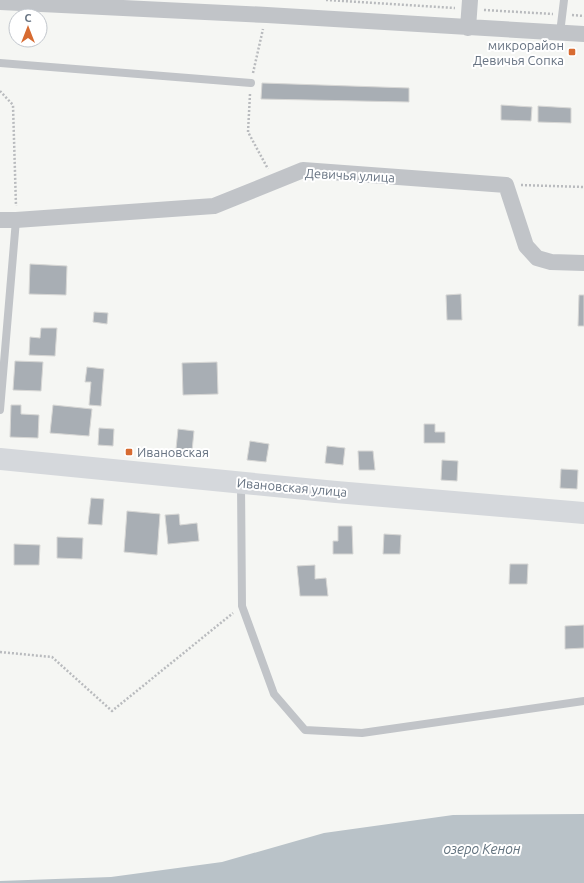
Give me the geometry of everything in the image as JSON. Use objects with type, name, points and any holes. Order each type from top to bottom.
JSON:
[{"type":"main road","name":"Ивановская улица","points":[[0,459],[584,514]]},
{"type":"street","points":[[468,28],[470,0]]},
{"type":"street","points":[[0,2],[267,7],[468,28],[584,34]]},
{"type":"street","name":"Девичья улица","points":[[0,220],[214,206],[303,170],[506,185]]},
{"type":"street","points":[[506,185],[526,246],[537,258],[551,262],[584,263]]},
{"type":"lane","points":[[560,33],[564,0]]},
{"type":"lane","points":[[0,63],[251,83]]},
{"type":"lane","points":[[0,410],[16,220]]},
{"type":"lane","points":[[241,482],[242,606],[274,694],[305,730],[362,733],[584,701]]},
{"type":"path","points":[[267,7],[251,83],[248,132],[275,182]]},
{"type":"path","points":[[0,91],[13,105],[16,220]]},
{"type":"path","points":[[506,185],[584,188]]},
{"type":"path","points":[[0,652],[52,657],[112,711],[242,606]]},
{"type":"water","name":"озеро Кенон","points":[[584,814],[584,883],[0,883],[0,881],[111,877],[222,862],[324,833],[453,815]]},
{"type":"building","points":[[262,83],[409,88],[409,102],[261,99]]},
{"type":"building","points":[[501,105],[532,107],[531,121],[501,120]]},
{"type":"building","points":[[538,106],[571,108],[571,123],[538,122]]},
{"type":"building","points":[[30,264],[67,266],[66,295],[29,294]]},
{"type":"building","points":[[461,294],[462,320],[447,320],[446,295]]},
{"type":"building","points":[[579,295],[584,295],[584,326],[578,326]]},
{"type":"building","points":[[94,312],[108,313],[107,324],[93,322]]},
{"type":"building","points":[[41,328],[57,328],[55,356],[29,355],[30,337],[40,338]]},
{"type":"building","points":[[15,361],[43,362],[41,391],[13,390]]},
{"type":"building","points":[[217,362],[218,394],[183,395],[182,363]]},
{"type":"building","points":[[87,367],[104,369],[101,406],[89,405],[91,382],[85,382]]},
{"type":"building","points":[[11,405],[21,405],[21,414],[39,415],[38,438],[10,437]]},
{"type":"building","points":[[53,405],[92,409],[89,436],[50,433]]},
{"type":"building","points":[[424,424],[435,424],[435,432],[445,432],[445,443],[424,443]]},
{"type":"building","points":[[99,428],[114,429],[113,446],[98,445]]},
{"type":"building","points":[[178,429],[194,431],[192,451],[176,449]]},
{"type":"building","points":[[250,441],[269,444],[266,462],[247,460]]},
{"type":"building","points":[[327,446],[345,448],[343,465],[325,463]]},
{"type":"building","points":[[358,451],[373,451],[375,470],[359,470]]},
{"type":"building","points":[[442,460],[458,461],[457,481],[441,480]]},
{"type":"building","points":[[561,469],[578,470],[577,489],[560,488]]},
{"type":"building","points":[[91,498],[104,499],[102,525],[88,524]]},
{"type":"building","points":[[127,511],[160,514],[157,555],[124,552]]},
{"type":"building","points":[[179,514],[180,525],[197,523],[199,541],[168,544],[165,515]]},
{"type":"building","points":[[338,526],[352,526],[353,554],[333,554],[333,541],[338,541]]},
{"type":"building","points":[[384,534],[401,535],[400,554],[383,554]]},
{"type":"building","points":[[57,537],[83,538],[82,559],[57,558]]},
{"type":"building","points":[[14,544],[40,545],[39,565],[14,565]]},
{"type":"building","points":[[510,564],[528,564],[527,584],[509,584]]},
{"type":"building","points":[[315,565],[315,579],[326,578],[328,596],[300,596],[297,566]]},
{"type":"building","points":[[584,625],[584,648],[565,649],[565,626]]},
{"type":"place","name":"микрорайон Девичья Сопка","points":[[572,52]]},
{"type":"place","name":"Ивановская","points":[[129,452]]}]
